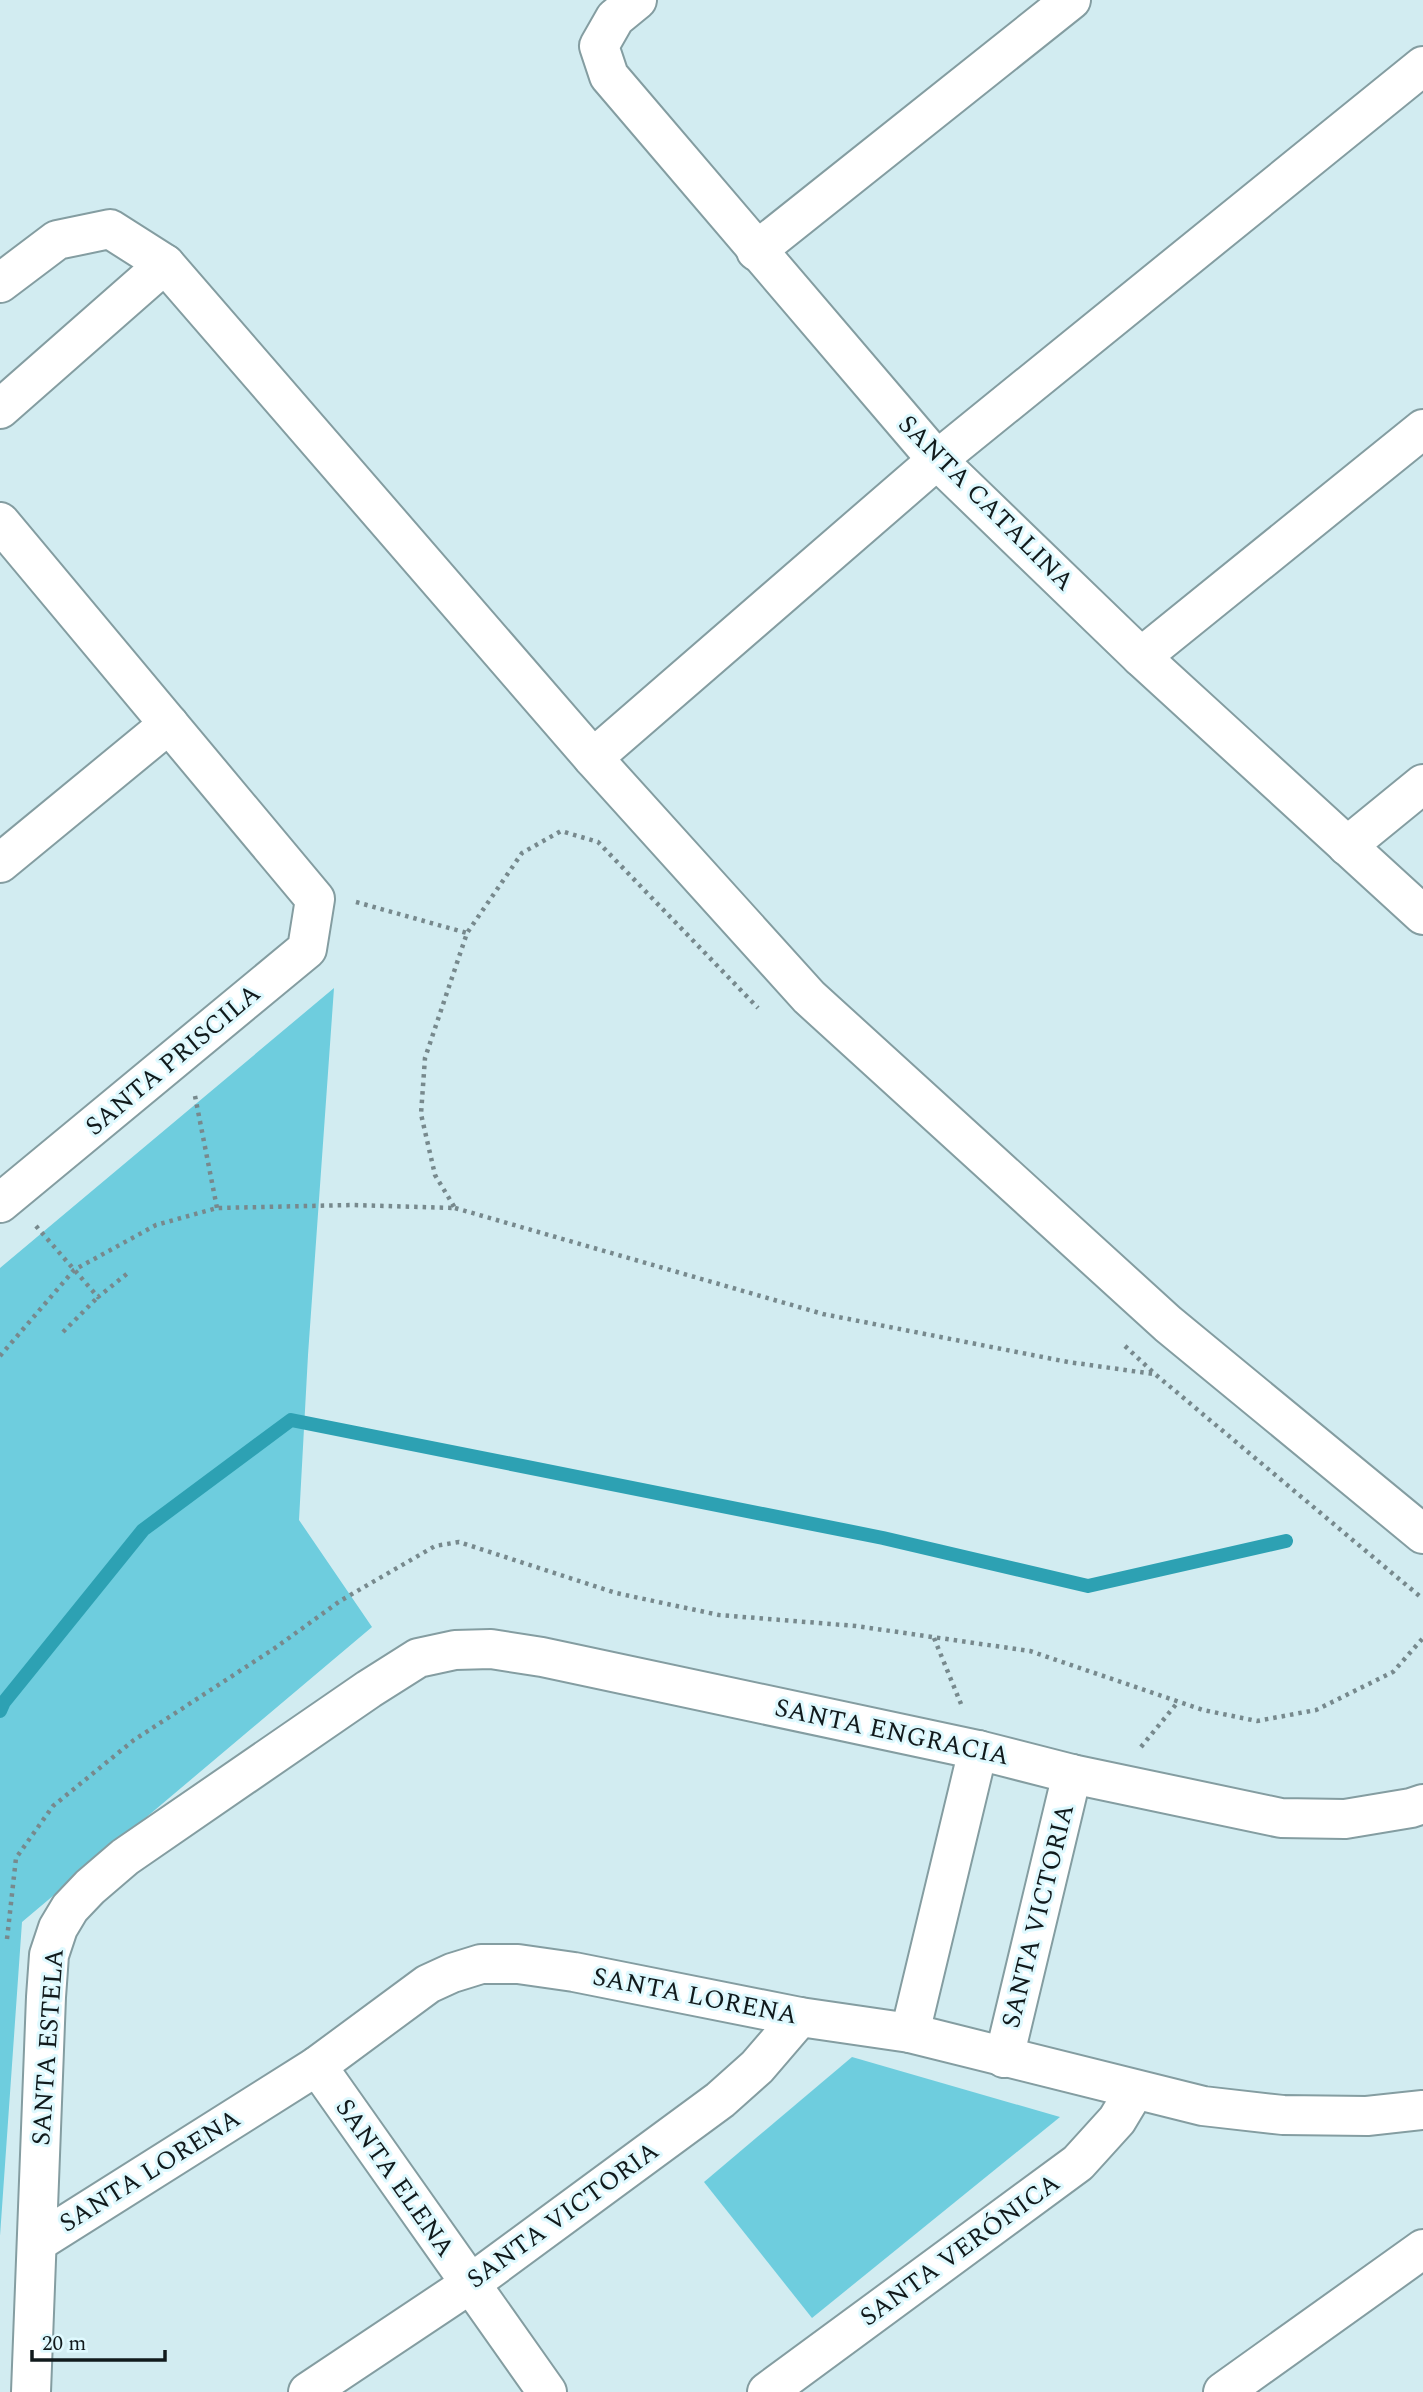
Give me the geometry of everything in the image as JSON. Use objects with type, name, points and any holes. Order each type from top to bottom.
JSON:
[{"type":"street","name":"SANTA CATALINA","points":[[637,0],[615,18],[599,46],[608,76],[756,251],[937,460],[1141,657],[1423,915]]},
{"type":"street","points":[[756,251],[1071,0]]},
{"type":"street","points":[[593,758],[937,460],[1423,66]]},
{"type":"street","points":[[0,283],[57,240],[110,229],[165,264],[593,758],[809,997],[1168,1324],[1423,1534]]},
{"type":"street","points":[[0,409],[165,264]]},
{"type":"street","points":[[1141,657],[1423,429]]},
{"type":"street","points":[[0,522],[315,899]]},
{"type":"street","points":[[0,863],[169,724]]},
{"type":"street","points":[[1347,846],[1423,783]]},
{"type":"street","name":"SANTA PRISCILA","points":[[5,1199],[307,948],[315,899]]},
{"type":"street","name":"SANTA ENGRACIA","points":[[369,1689],[418,1658],[455,1650],[491,1649],[978,1749],[1115,1784],[1281,1818],[1345,1819],[1423,1804]]},
{"type":"street","name":"SANTA ESTELA","points":[[31,2392],[49,1955],[58,1928],[70,1908],[125,1857],[369,1689]]},
{"type":"street","points":[[910,2033],[978,1749]]},
{"type":"street","name":"SANTA VICTORIA","points":[[1004,2058],[1072,1774]]},
{"type":"street","name":"SANTA LORENA","points":[[38,2242],[317,2066],[428,1984],[481,1964],[518,1964],[573,1972],[800,2018],[910,2033],[1203,2106],[1283,2115],[1367,2116],[1423,2110]]},
{"type":"street","name":"SANTA VICTORIA","points":[[308,2392],[470,2284],[719,2100],[757,2067],[800,2018]]},
{"type":"street","name":"SANTA ELENA","points":[[317,2066],[547,2392]]},
{"type":"street","name":"SANTA VERÓNICA","points":[[767,2392],[1078,2163],[1117,2120],[1135,2090]]},
{"type":"street","points":[[1223,2392],[1423,2249]]},
{"type":"path","points":[[454,1208],[435,1175],[421,1114],[425,1058],[467,933],[522,853],[561,831],[598,842],[761,1011]]},
{"type":"path","points":[[315,899],[356,902],[467,933]]},
{"type":"path","points":[[186,1049],[217,1208]]},
{"type":"path","points":[[5,1199],[98,1297]]},
{"type":"path","points":[[0,1356],[74,1270],[156,1225],[217,1208],[352,1205],[454,1208],[823,1314],[1068,1362],[1155,1374]]},
{"type":"path","points":[[63,1332],[98,1297],[128,1273]]},
{"type":"path","points":[[1115,1337],[1155,1374],[1423,1599]]},
{"type":"path","points":[[6,1948],[16,1858],[53,1807],[134,1740],[275,1648],[340,1601],[435,1546],[459,1542],[616,1593],[719,1615],[856,1626],[1030,1651],[1203,1710],[1257,1721],[1316,1710],[1393,1672],[1423,1638]]},
{"type":"path","points":[[933,1637],[978,1749]]},
{"type":"path","points":[[1115,1784],[1178,1702]]},
{"type":"shaded area","points":[[334,988],[299,1520],[372,1627],[22,1922],[0,2236],[0,1268]]},
{"type":"shaded area","points":[[852,2057],[1060,2117],[812,2318],[704,2182]]},
{"type":"waterway","points":[[0,1711],[4,1702],[143,1530],[291,1420],[883,1538],[1088,1586],[1286,1541]]}]
